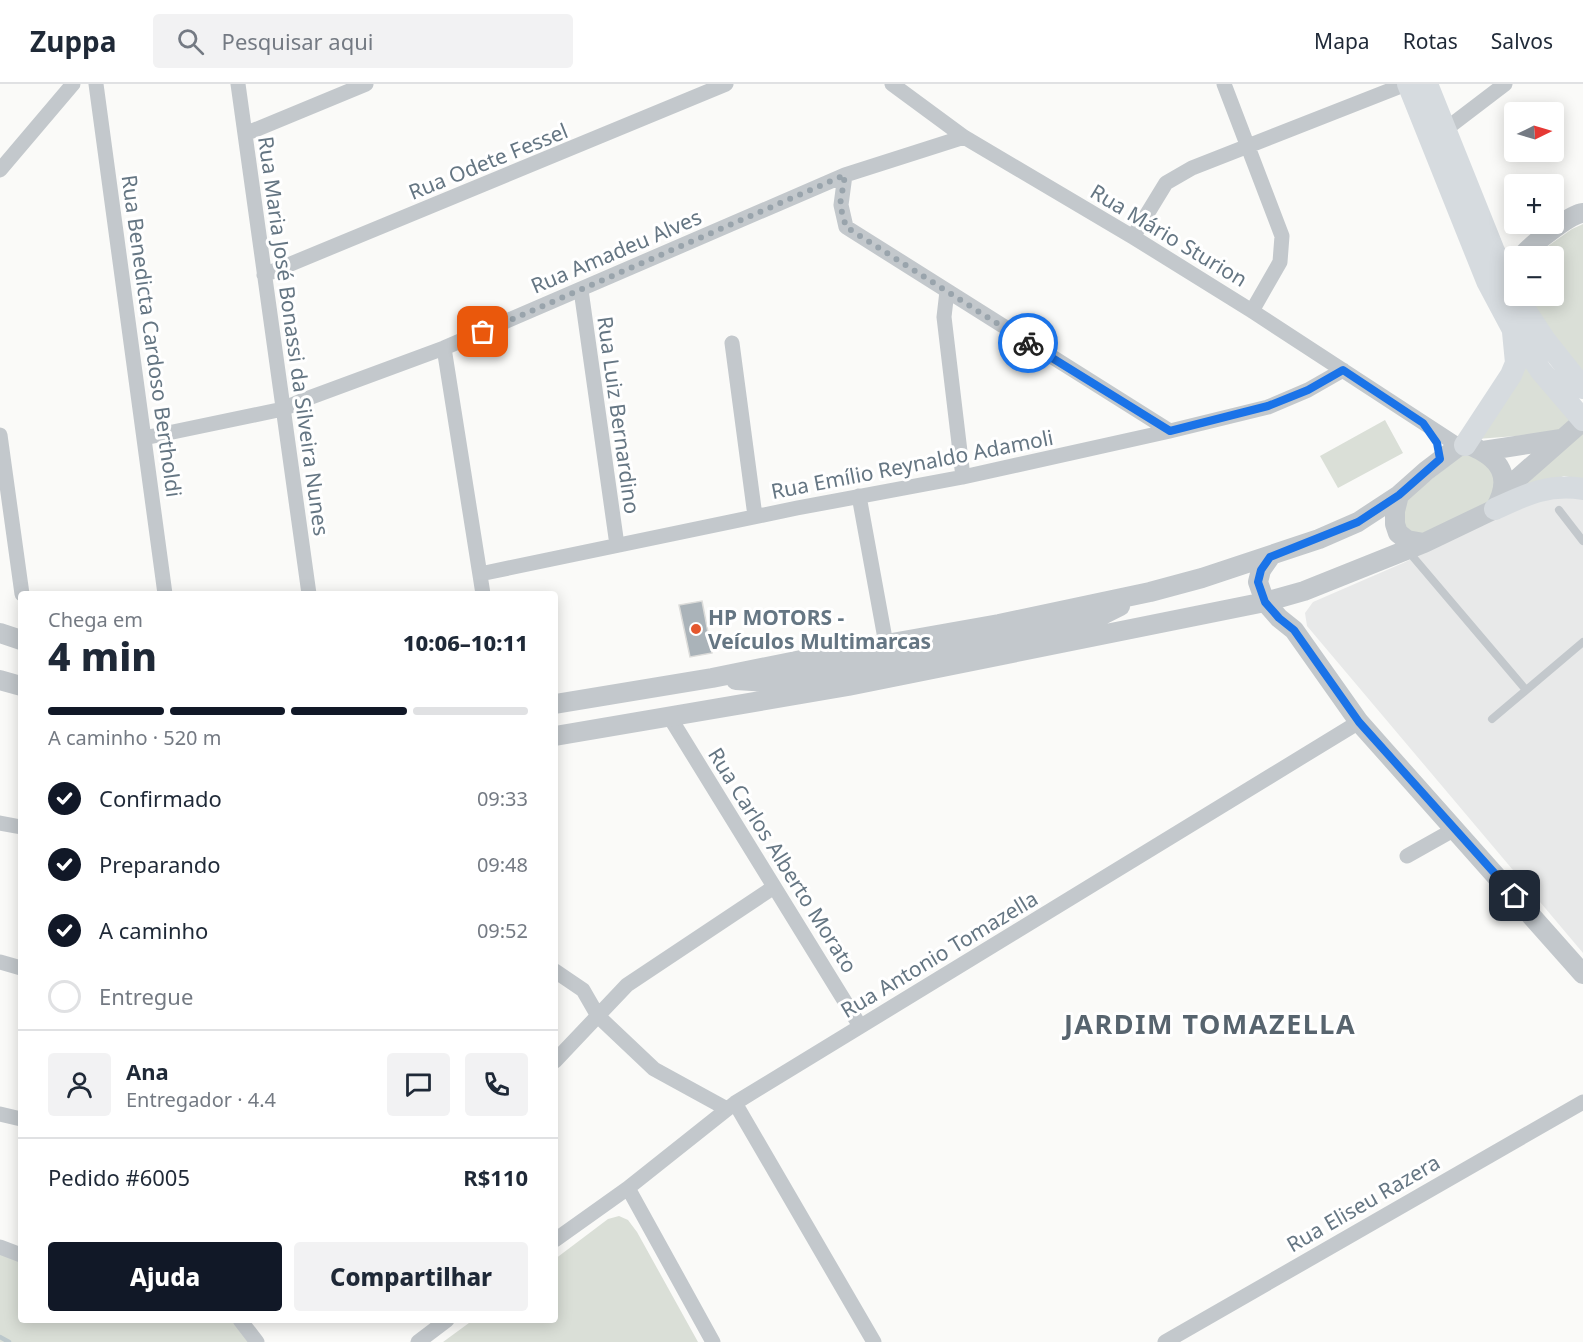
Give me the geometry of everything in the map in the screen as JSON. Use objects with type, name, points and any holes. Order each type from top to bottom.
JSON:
[{"type":"main road","points":[[1407,84],[1487,281],[1512,328],[1541,371],[1580,409]]},
{"type":"main road","points":[[1427,84],[1494,251],[1504,270]]},
{"type":"main road","points":[[1524,306],[1545,340],[1580,409]]},
{"type":"main road","points":[[1469,447],[1516,363],[1512,328]]},
{"type":"main road","points":[[1498,505],[1533,492],[1566,486],[1583,489]]},
{"type":"street","points":[[0,170],[73,84]]},
{"type":"street","name":"Rua Benedicta Cardoso Bertholdi","points":[[96,84],[165,591]]},
{"type":"street","name":"Rua Maria José Bonassi da Silveira Nunes","points":[[238,84],[309,591]]},
{"type":"street","points":[[245,134],[366,84]]},
{"type":"street","name":"Rua Odete Fessel","points":[[264,275],[726,84]]},
{"type":"street","points":[[1224,84],[1282,236],[1280,262],[1252,311]]},
{"type":"street","points":[[1133,237],[1166,183],[1192,168],[1407,84]]},
{"type":"street","points":[[1446,129],[1505,84]]},
{"type":"street","name":"Rua Mário Sturion","points":[[895,85],[964,137],[1133,237],[1252,311],[1423,423],[1469,447]]},
{"type":"street","name":"Rua Amadeu Alves","points":[[144,438],[283,409],[444,348],[845,175],[964,137]]},
{"type":"street","points":[[845,175],[840,205],[846,227],[1170,431]]},
{"type":"street","points":[[1535,246],[1581,212]]},
{"type":"street","points":[[1494,251],[1504,252]]},
{"type":"street","name":"Rua Luiz Bernardino","points":[[581,290],[616,545]]},
{"type":"street","points":[[947,291],[944,317],[963,477]]},
{"type":"street","points":[[732,343],[754,516]]},
{"type":"street","points":[[444,348],[483,591]]},
{"type":"street","name":"Rua Emílio Reynaldo Adamoli","points":[[480,574],[754,516],[963,477],[1170,431],[1268,406],[1308,390],[1343,370]]},
{"type":"street","points":[[558,735],[971,663],[1265,602],[1304,591],[1415,546],[1498,505],[1516,480],[1561,439],[1580,409]]},
{"type":"street","name":"Rua Mário Sturion","points":[[1423,423],[1437,443],[1440,459]]},
{"type":"street","points":[[0,435],[22,591]]},
{"type":"street","points":[[558,704],[712,678],[999,624],[1203,579],[1270,557],[1358,522],[1399,495],[1440,459],[1469,447],[1561,439]]},
{"type":"street","points":[[1469,447],[1496,460],[1504,474],[1503,489],[1498,505]]},
{"type":"street","points":[[1399,495],[1395,524],[1398,533],[1415,546]]},
{"type":"street","points":[[858,496],[886,644]]},
{"type":"street","points":[[1270,557],[1261,570],[1258,582],[1265,602],[1294,630],[1359,722],[1583,974]]},
{"type":"street","points":[[1294,630],[1293,616],[1296,603],[1304,591]]},
{"type":"street","points":[[712,678],[769,682],[1002,640],[1094,618],[1150,592]]},
{"type":"street","points":[[0,633],[18,639]]},
{"type":"street","points":[[0,680],[18,685]]},
{"type":"street","name":"Rua Carlos Alberto Morato","points":[[669,716],[860,1026]]},
{"type":"street","name":"Rua Antonio Tomazella","points":[[558,1238],[628,1188],[731,1106],[1359,722]]},
{"type":"street","points":[[0,823],[18,826]]},
{"type":"street","points":[[1407,856],[1455,829]]},
{"type":"street","points":[[558,1058],[627,985],[774,886]]},
{"type":"street","points":[[0,962],[18,967]]},
{"type":"street","points":[[558,973],[583,990],[598,1016],[654,1070],[731,1106],[874,1342]]},
{"type":"street","name":"Rua Eliseu Razera","points":[[1165,1342],[1583,1102]]},
{"type":"street","points":[[0,1114],[18,1118]]},
{"type":"street","points":[[628,1188],[712,1342]]},
{"type":"street","points":[[0,1247],[18,1254]]},
{"type":"street","points":[[242,1323],[257,1342]]},
{"type":"street","points":[[418,1342],[443,1323]]},
{"type":"lane","points":[[1559,510],[1583,541]]},
{"type":"lane","points":[[1415,546],[1526,690]]},
{"type":"lane","points":[[1492,718],[1583,642]]},
{"type":"shaded area","points":[[1583,224],[1583,374],[1532,306],[1564,306],[1564,246],[1548,246]]},
{"type":"shaded area","points":[[1522,353],[1574,420],[1555,433],[1477,439]]},
{"type":"shaded area","points":[[1385,420],[1403,453],[1338,488],[1320,456]]},
{"type":"shaded area","points":[[1583,430],[1583,480],[1564,476],[1516,494]]},
{"type":"shaded area","points":[[1466,452],[1480,457],[1496,478],[1491,502],[1426,534],[1412,535],[1402,526],[1403,511],[1409,497]]},
{"type":"shaded area","points":[[1539,497],[1583,498],[1583,953],[1307,626],[1305,613],[1313,602],[1403,563]]},
{"type":"shaded area","points":[[619,1216],[628,1220],[637,1232],[698,1342],[443,1342],[469,1323],[558,1323],[558,1257],[608,1219]]},
{"type":"shaded area","points":[[0,1249],[18,1252],[18,1323],[237,1323],[252,1342],[0,1342]]},
{"type":"building","name":"HP MOTORS - Veículos Multimarcas","points":[[702,601],[712,653],[690,657],[679,605]]},
{"type":"waterway","points":[[0,1337],[9,1342]]},
{"type":"way so far","points":[[483,332],[845,175],[840,205],[846,227],[1028,343]]},
{"type":"place","name":"HP MOTORS - Veículos Multimarcas","points":[[696,629]]},
{"type":"district","name":"JARDIM TOMAZELLA","points":[[1210,1023]]},
{"type":"route","points":[[1028,343],[1170,431],[1268,406],[1308,390],[1343,370],[1423,423],[1437,443],[1440,459],[1399,495],[1358,522],[1270,557],[1261,570],[1258,582],[1270,609],[1294,630],[1359,722],[1515,896]]}]
